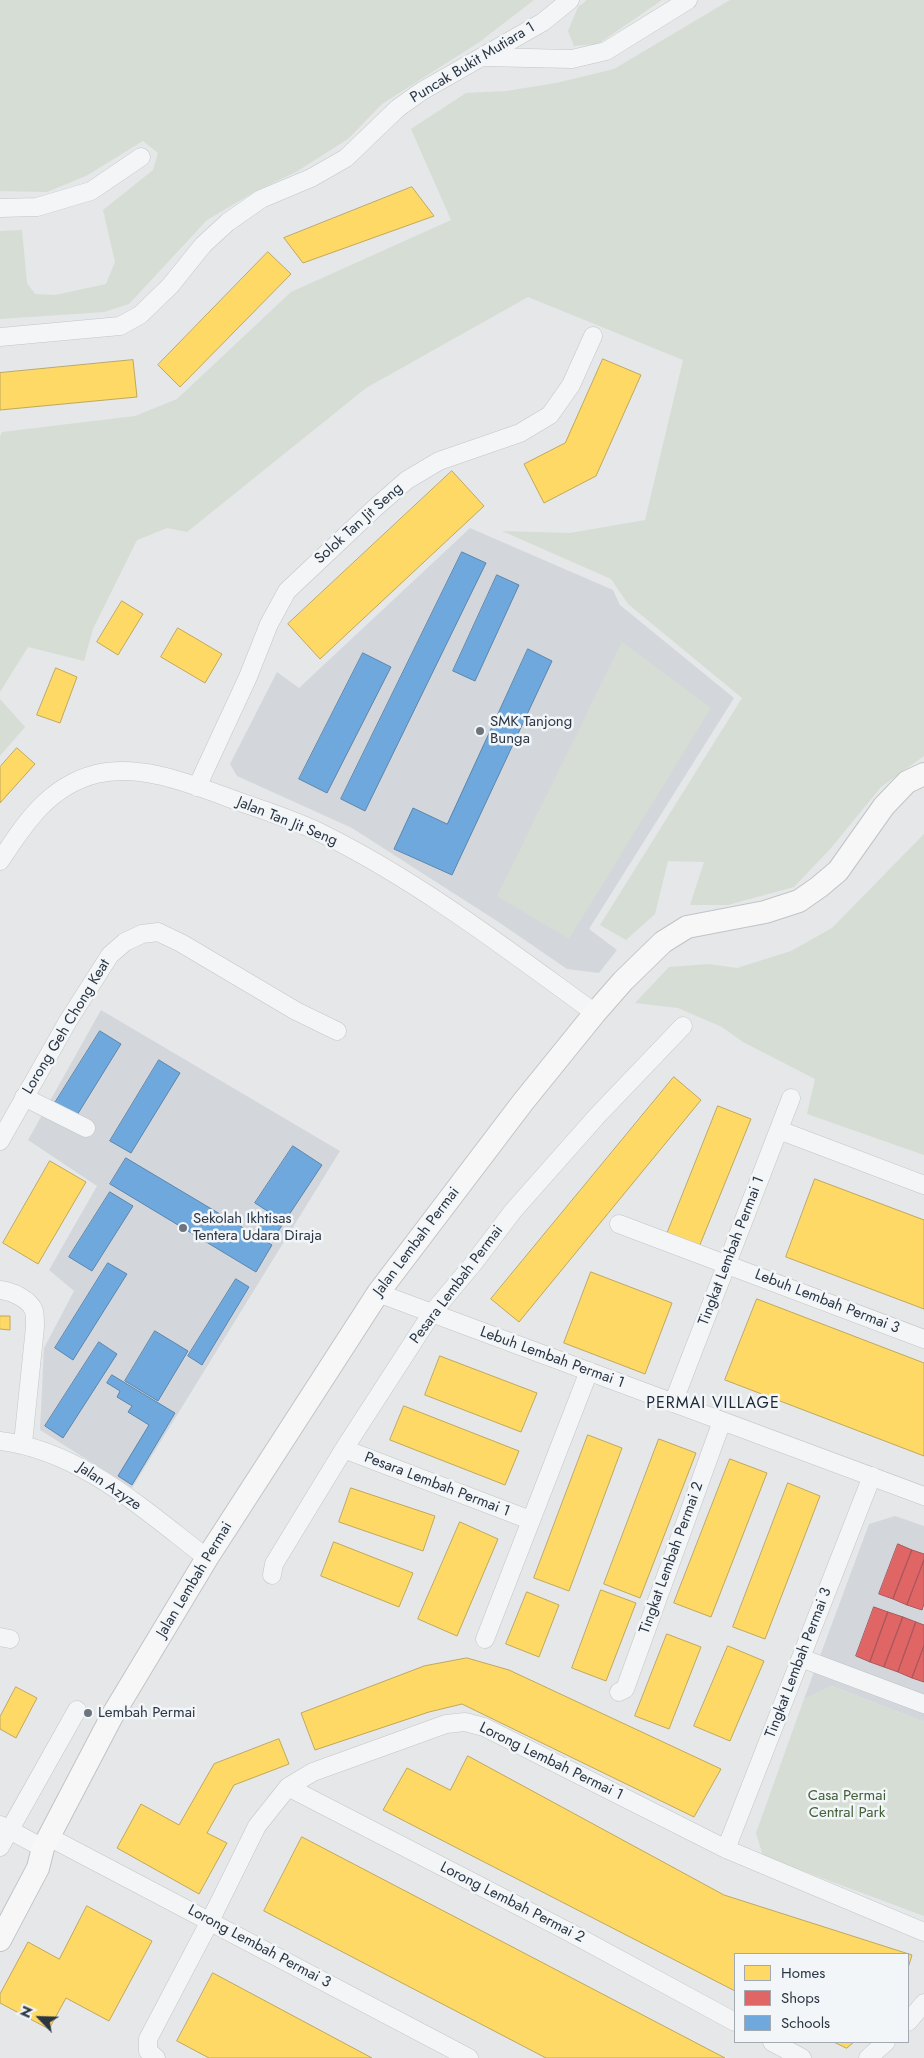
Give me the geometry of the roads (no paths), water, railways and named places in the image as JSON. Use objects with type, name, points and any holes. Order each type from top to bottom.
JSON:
[{"type":"main road","name":"Jalan Lembah Permai","points":[[0,1940],[38,1868],[46,1842],[112,1716],[207,1558],[378,1293],[450,1195],[595,1013],[623,981],[663,942],[687,927],[765,912],[799,900],[819,887],[838,871],[884,806],[907,782],[924,774]]},
{"type":"main road","name":"Jalan Lembah Permai","points":[[0,1915],[28,1862],[46,1842]]},
{"type":"street","name":"Puncak Bukit Mutiara 1","points":[[0,337],[120,326],[140,315],[170,286],[203,245],[228,222],[260,199],[311,178],[346,158],[398,108],[422,91],[543,22],[570,0]]},
{"type":"street","points":[[484,57],[572,59],[606,52],[688,0]]},
{"type":"street","points":[[0,208],[37,207],[91,191],[141,157]]},
{"type":"street","name":"Solok Tan Jit Seng","points":[[197,787],[248,677],[269,624],[287,591],[407,480],[439,461],[520,433],[550,415],[571,385],[593,336]]},
{"type":"street","name":"Jalan Tan Jit Seng","points":[[0,861],[36,810],[52,796],[85,778],[107,772],[152,774],[197,787],[305,826],[350,849],[406,882],[492,938],[595,1013]]},
{"type":"street","name":"Lorong Geh Chong Keat","points":[[0,1141],[24,1097],[110,955],[125,942],[142,934],[158,932],[181,943],[296,1011],[337,1031]]},
{"type":"street","name":"Pesara Lembah Permai","points":[[272,1575],[274,1564],[344,1449],[432,1313],[474,1264],[513,1210],[597,1116],[683,1026]]},
{"type":"street","points":[[24,1097],[86,1128]]},
{"type":"street","name":"Tingkat Lembah Permai 1","points":[[673,1403],[780,1130],[790,1098]]},
{"type":"street","points":[[780,1130],[924,1186]]},
{"type":"street","name":"Lebuh Lembah Permai 3","points":[[619,1224],[924,1339]]},
{"type":"street","points":[[0,1290],[8,1290],[24,1299],[33,1309],[35,1327],[23,1443]]},
{"type":"street","name":"Lebuh Lembah Permai 1","points":[[378,1293],[924,1496]]},
{"type":"street","points":[[485,1639],[589,1371]]},
{"type":"street","name":"Tingkat Lembah Permai 2","points":[[619,1692],[625,1689],[722,1421]]},
{"type":"street","name":"Jalan Azyze","points":[[0,1441],[23,1443],[63,1457],[101,1479],[207,1558]]},
{"type":"street","name":"Pesara Lembah Permai 1","points":[[344,1449],[530,1520]]},
{"type":"street","name":"Tingkat Lembah Permai 3","points":[[726,1849],[872,1476]]},
{"type":"street","points":[[801,1658],[924,1704]]},
{"type":"street","points":[[0,1847],[5,1828],[76,1710]]},
{"type":"street","name":"Lorong Lembah Permai 1","points":[[156,2058],[148,2051],[148,2038],[210,1921],[257,1826],[288,1787],[313,1772],[446,1724],[465,1722],[484,1727],[726,1849],[924,1932]]},
{"type":"street","name":"Lorong Lembah Permai 2","points":[[288,1787],[569,1932],[734,2021]]},
{"type":"street","name":"Lorong Lembah Permai 3","points":[[5,1828],[46,1842],[210,1921],[469,2058]]},
{"type":"street","points":[[909,2021],[924,2003]]},
{"type":"street","points":[[774,2043],[802,2058]]},
{"type":"street","points":[[868,2058],[885,2043]]},
{"type":"place","name":"SMK Tanjong Bunga","points":[[480,731]]},
{"type":"place","name":"Sekolah Ikhtisas Tentera Udara Diraja","points":[[183,1228]]},
{"type":"place","name":"Lembah Permai","points":[[88,1713]]},
{"type":"district","name":"PERMAI VILLAGE","points":[[713,1404]]},
{"type":"park label","name":"Casa Permai Central Park","points":[[847,1804]]}]
